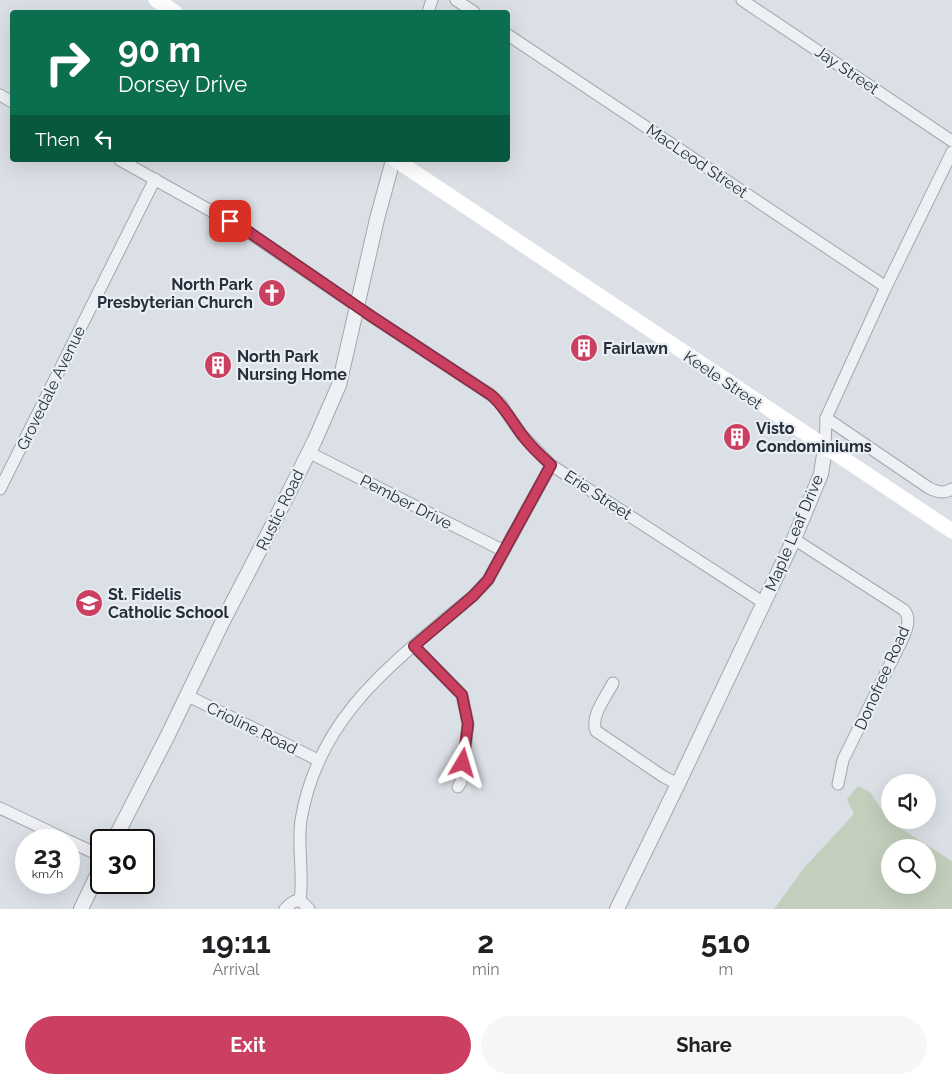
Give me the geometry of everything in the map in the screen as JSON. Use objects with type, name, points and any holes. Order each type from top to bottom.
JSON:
[{"type":"main road","points":[[156,0],[172,10]]},
{"type":"main road","name":"Keele Street","points":[[397,162],[952,531]]},
{"type":"street","points":[[456,0],[471,10]]},
{"type":"street","name":"Jay Street","points":[[742,0],[952,141]]},
{"type":"street","name":"MacLeod Street","points":[[510,35],[886,287]]},
{"type":"street","name":"Maple Leaf Drive","points":[[617,909],[794,539],[821,474],[825,448],[826,418],[886,287],[952,152]]},
{"type":"street","name":"Erie Street","points":[[124,162],[246,230],[356,306],[491,395],[500,403],[533,448],[551,465],[764,603]]},
{"type":"street","name":"Rustic Road","points":[[120,829],[269,532],[339,385],[377,219],[393,162]]},
{"type":"street","name":"Grovedale Avenue","points":[[0,489],[155,179]]},
{"type":"street","points":[[826,418],[929,488],[937,492],[949,491]]},
{"type":"street","name":"Pember Drive","points":[[308,452],[504,551]]},
{"type":"street","points":[[300,900],[302,885],[301,822],[306,798],[318,760],[350,708],[360,696],[414,646],[473,596],[488,580],[551,465]]},
{"type":"street","name":"Donofree Road","points":[[794,539],[904,610],[908,617],[902,640],[843,760],[838,784]]},
{"type":"street","points":[[414,646],[462,695],[468,724],[461,782],[458,787]]},
{"type":"street","points":[[613,684],[596,716],[594,723],[596,731],[664,777],[678,784]]},
{"type":"street","name":"Crioline Road","points":[[186,695],[318,760]]},
{"type":"street","points":[[0,808],[45,829]]},
{"type":"street","points":[[82,909],[90,891]]},
{"type":"street","points":[[285,909],[296,900],[300,900]]},
{"type":"street","points":[[300,900],[309,909]]},
{"type":"green space","points":[[858,786],[870,792],[881,809],[881,829],[902,829],[917,839],[881,839],[881,894],[936,894],[936,851],[952,861],[952,909],[774,909],[804,868],[854,814],[847,799]]},
{"type":"place","name":"North Park Presbyterian Church","points":[[272,293]]},
{"type":"place","name":"Fairlawn","points":[[584,348]]},
{"type":"place","name":"North Park Nursing Home","points":[[218,365]]},
{"type":"place","name":"Visto Condominiums","points":[[737,437]]},
{"type":"place","name":"St. Fidelis Catholic School","points":[[89,603]]},
{"type":"route","points":[[230,221],[491,395],[500,403],[533,448],[551,465],[488,580],[473,596],[414,646],[462,695],[468,724],[463,763]]}]
